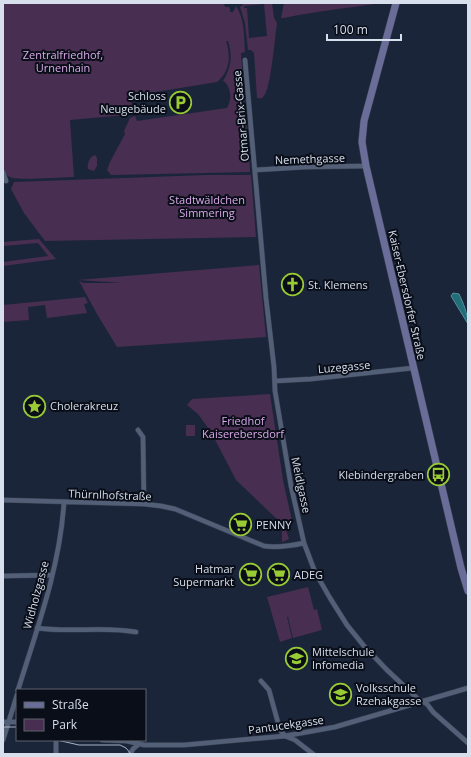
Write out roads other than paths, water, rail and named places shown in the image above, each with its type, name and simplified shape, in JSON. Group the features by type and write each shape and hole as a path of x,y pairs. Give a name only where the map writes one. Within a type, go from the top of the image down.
{"main road":[{"name":"Kaiser-Ebersdorfer Straße","path":"396,3 364,121 362,142 366,166 413,368 461,568 468,591"}],"street":[{"name":"Otmar-Brix-Gasse","path":"245,60 255,170"},
{"name":"Nemethgasse","path":"255,170 366,166"},
{"name":"Meidlgasse","path":"255,170 275,391 283,444 304,543 316,572 330,598 364,646 418,699 422,700 430,707 468,743"},
{"path":"3,172 6,181"},
{"name":"Luzegasse","path":"275,381 382,373 413,368"},
{"path":"138,430 143,437 144,504"},
{"name":"Thürnlhofstraße","path":"3,500 144,504 161,506 175,509 264,546 276,548 304,543"},
{"name":"Widholzgasse","path":"18,689 52,575 58,549 64,502"},
{"path":"3,576 52,575"},
{"path":"37,628 51,630 123,630 136,632"},
{"path":"262,681 269,690 280,730 285,736 295,740 313,754"},
{"name":"Pantucekgasse","path":"127,741 139,744 165,745 209,743 285,736 334,727 422,700 468,688"},
{"path":"3,740 16,698"},
{"path":"3,722 16,722"},
{"path":"56,741 56,754"},
{"path":"130,754 139,744"}],"tram line":[{"path":"3,727 16,727"},
{"path":"61,741 79,745 120,745 126,748 131,754"}],"place":[{"name":"Schloss Neugebäude","path":"181,102"},
{"name":"St. Klemens","path":"292,285"},
{"name":"Cholerakreuz","path":"35,406"},
{"name":"Klebindergraben","path":"439,475"},
{"name":"PENNY","path":"240,525"},
{"name":"Hatmar Supermarkt","path":"250,575"},
{"name":"ADEG","path":"279,575"},
{"name":"Mittelschule Infomedia","path":"296,658"},
{"name":"Volksschule Rzehakgasse","path":"340,694"}],"park label":[{"name":"Zentralfriedhof, Urnenhain","path":"63,61"},
{"name":"Stadtwäldchen Simmering","path":"207,206"},
{"name":"Friedhof Kaiserebersdorf","path":"243,427"}]}
